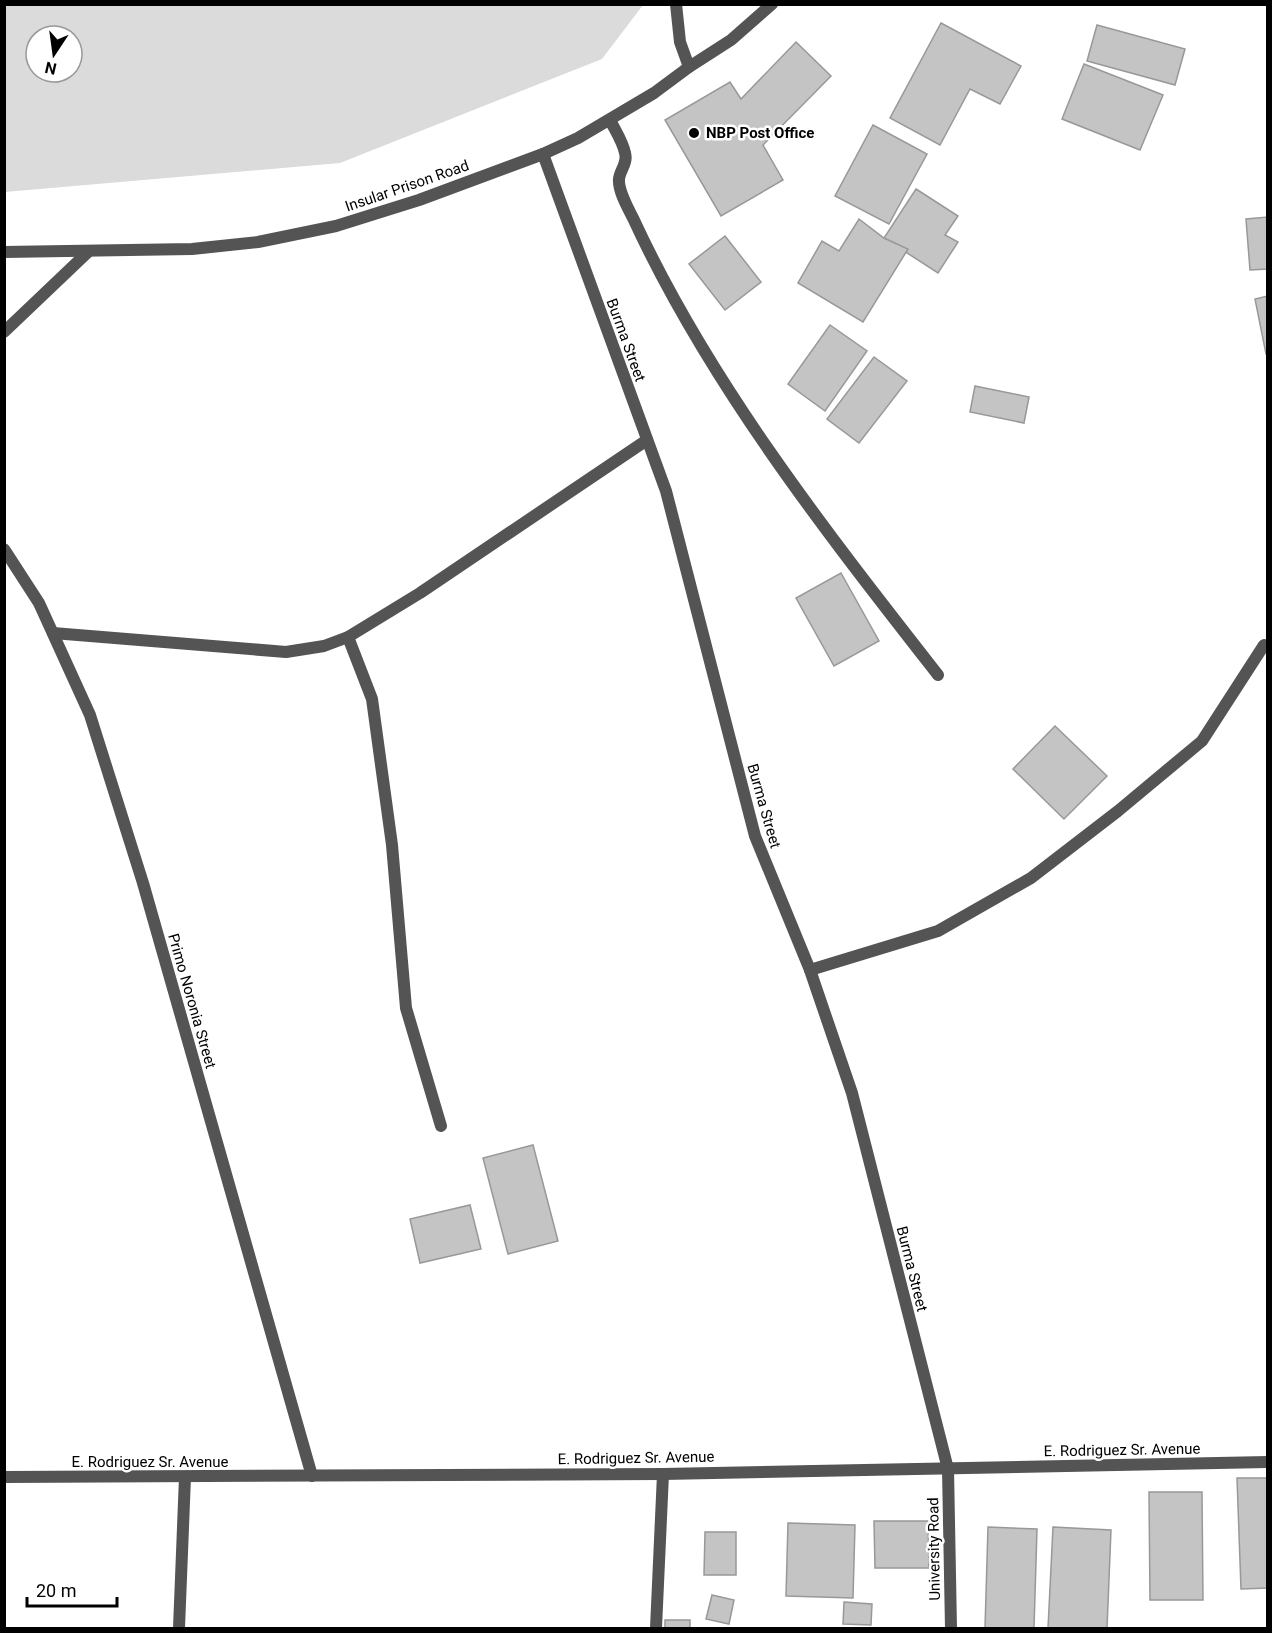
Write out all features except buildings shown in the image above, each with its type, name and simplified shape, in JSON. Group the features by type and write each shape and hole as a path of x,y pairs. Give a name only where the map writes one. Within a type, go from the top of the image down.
{"street":[{"path":"676,4 680,42 689,67"},
{"name":"Insular Prison Road","path":"4,252 203,248 258,242 325,228 418,200 543,154 610,120 731,39 772,4"},
{"path":"610,120 625,153 625,164 619,179 623,193 649,251 693,329 752,424 815,518 938,675"},
{"name":"Burma Street","path":"543,154 666,491 755,836 810,970 852,1093 948,1469"},
{"path":"4,332 88,252"},
{"path":"53,633 286,652 324,646 348,637 420,593 647,440"},
{"name":"Primo Noronia Street","path":"4,549 39,603 90,715 143,883 312,1476"},
{"path":"348,637 372,699 392,845 406,1008 441,1126"},
{"path":"810,970 938,931 1031,878 1118,811 1202,741 1264,645"},
{"name":"E. Rodriguez Sr. Avenue","path":"4,1478 663,1474 1268,1462"},
{"name":"University Road","path":"948,1469 951,1629"},
{"path":"656,1629 663,1474"},
{"path":"179,1629 185,1477"}],"shaded area":[{"path":"5,4 643,4 602,59 340,163 5,192"}],"place":[{"name":"NBP Post Office","path":"694,133"}]}
